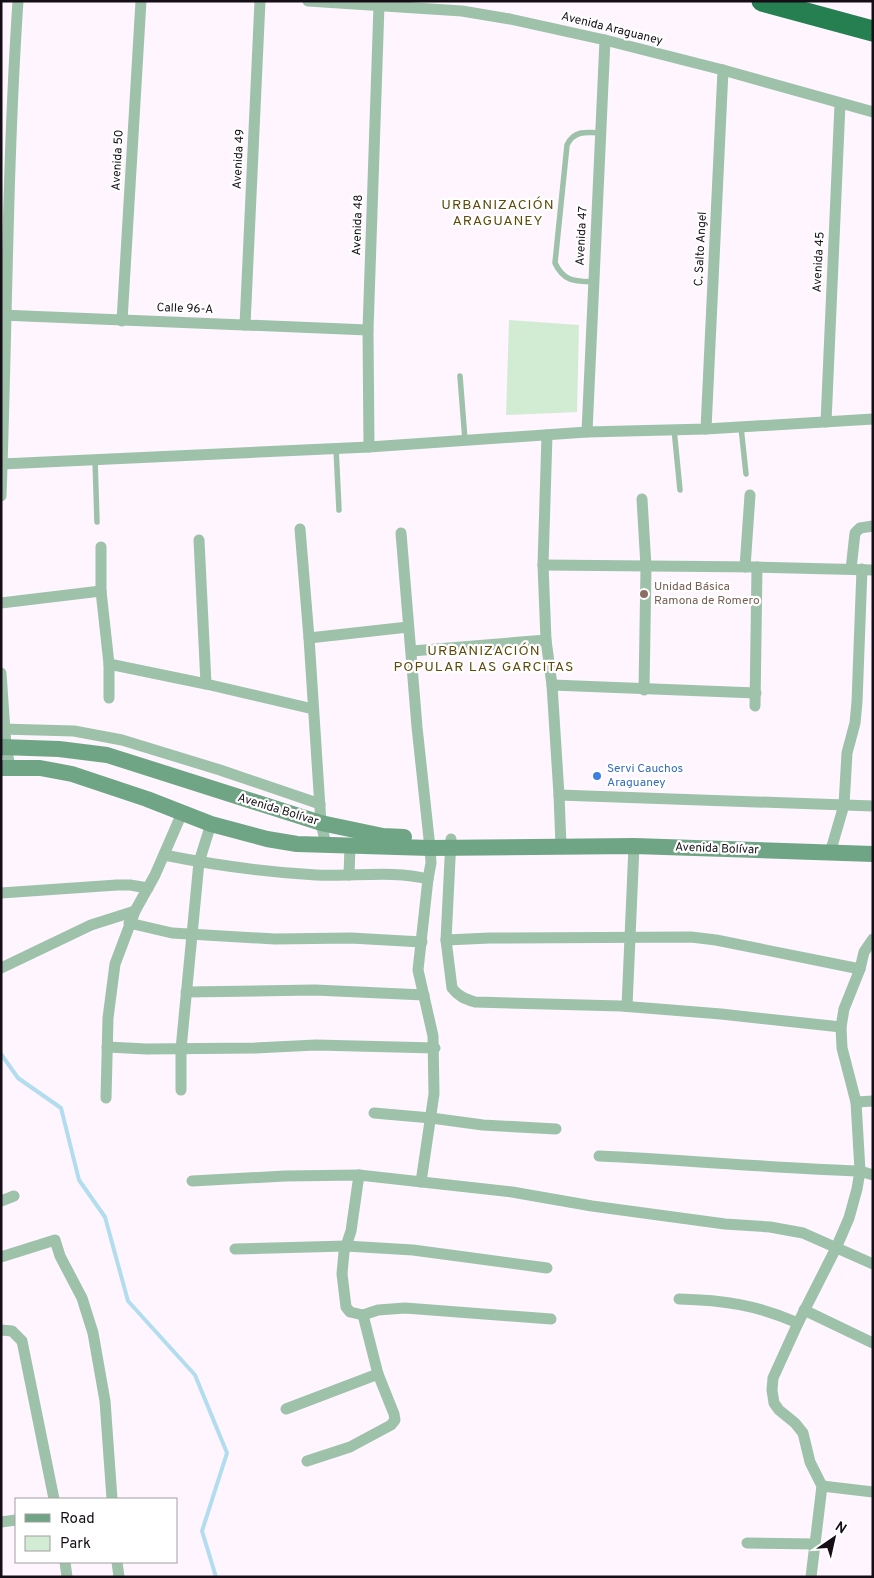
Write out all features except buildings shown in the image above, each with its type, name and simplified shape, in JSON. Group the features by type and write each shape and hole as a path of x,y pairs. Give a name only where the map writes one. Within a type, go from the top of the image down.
{"highway":[{"path":"762,1 873,31"}],"main road":[{"name":"Avenida Bolívar","path":"4,747 58,749 106,755 321,823 383,836 430,843"},
{"name":"Avenida Bolívar","path":"5,767 40,768 72,774 146,799 211,824 267,839 297,844 350,846 430,843 634,846 873,854"}],"street":[{"path":"1,496 7,84 18,1"},
{"name":"Avenida 50","path":"122,321 141,1"},
{"name":"Avenida Araguaney","path":"308,1 462,11 510,19 605,40 723,70 873,112"},
{"name":"Avenida 49","path":"244,325 260,4"},
{"name":"Avenida 48","path":"369,447 368,330 378,5"},
{"name":"Avenida 47","path":"587,432 605,40"},
{"name":"C. Salto Angel","path":"706,429 723,70"},
{"name":"Avenida 45","path":"826,422 840,104"},
{"name":"Calle 96-A","path":"3,316 368,330"},
{"path":"2,464 369,447 587,432 706,429 873,419"},
{"path":"547,435 543,565 546,640 552,685 560,794 561,846"},
{"path":"745,567 750,495"},
{"path":"642,499 646,567 644,690"},
{"path":"830,853 844,805 847,753 855,723 857,702 862,570 855,532 860,528 873,526"},
{"path":"300,529 321,823 326,845"},
{"path":"400,533 430,843 430,863 418,970 435,1048 434,1094 421,1182"},
{"path":"199,540 206,684"},
{"path":"101,547 101,591 109,664 109,698"},
{"path":"543,565 862,570"},
{"path":"755,706 758,567"},
{"path":"1,604 101,591"},
{"path":"309,638 408,627"},
{"path":"412,651 546,640"},
{"path":"109,664 313,709"},
{"path":"1,672 5,767"},
{"path":"552,685 756,694"},
{"path":"3,729 74,731 122,740 220,770 320,804"},
{"path":"215,790 220,770"},
{"path":"560,794 873,806"},
{"path":"106,1098 108,1018 115,964 129,923 164,855 182,813"},
{"path":"181,1090 181,1049 199,862 211,824"},
{"path":"451,844 446,940 452,988 456,994 464,999 475,1002 627,1006 841,1027"},
{"path":"349,875 350,846"},
{"path":"627,1006 634,846"},
{"path":"164,855 199,862 317,875 411,876 428,879"},
{"path":"1,893 109,885 130,885 148,888"},
{"path":"1,968 91,925 135,911"},
{"path":"129,923 172,933 275,939 351,938 422,942"},
{"path":"446,940 490,938 692,938 716,940 860,969"},
{"path":"811,1577 822,1486 810,1462 803,1433 774,1403 773,1378 804,1310 836,1248 849,1218 857,1189 860,1171 856,1102 842,1048 841,1027 844,1008 860,969 864,952 873,939"},
{"path":"186,992 315,990 424,995"},
{"path":"107,1047 181,1049 255,1048 297,1045 435,1048"},
{"path":"856,1102 873,1101"},
{"path":"374,1113 483,1125 556,1129"},
{"path":"599,1156 767,1168 860,1171 873,1175"},
{"path":"192,1181 285,1176 359,1176 512,1192 592,1206 725,1224 770,1227 803,1233 873,1264"},
{"path":"359,1176 351,1231 346,1246 342,1274 346,1307 354,1314 363,1315 378,1310 405,1308 551,1320"},
{"path":"1,1201 14,1196"},
{"path":"1,1257 55,1240 60,1256 82,1298 93,1333 105,1401 112,1498"},
{"path":"235,1249 346,1246 413,1250 548,1268"},
{"path":"679,1299 729,1302 779,1315 798,1323"},
{"path":"804,1310 873,1343"},
{"path":"307,1461 350,1447 391,1425 395,1420 378,1374 363,1315"},
{"path":"1,1330 12,1331 22,1341 54,1498"},
{"path":"286,1409 378,1374"},
{"path":"822,1486 873,1492"},
{"path":"1,1522 15,1520"},
{"path":"747,1543 773,1545 815,1544"},
{"path":"65,1563 67,1577"},
{"path":"118,1563 119,1577"}],"lane":[{"path":"594,282 572,280 564,277 555,263 567,145 570,138 576,134 584,132 601,133"},
{"path":"460,376 465,440"},
{"path":"741,427 746,474"},
{"path":"674,430 680,490"},
{"path":"336,448 339,510"},
{"path":"96,459 97,522"}],"green space":[{"path":"509,320 579,325 577,412 506,415"}],"waterway":[{"path":"1,1054 18,1078 61,1108 79,1180 105,1217 128,1301 195,1375 227,1453 202,1531 216,1577"}],"place":[{"name":"Unidad Básica Ramona de Romero","path":"644,594"},
{"name":"Servi Cauchos Araguaney","path":"597,776"}],"district":[{"name":"URBANIZACIÓN ARAGUANEY","path":"498,214"},
{"name":"URBANIZACIÓN POPULAR LAS GARCITAS","path":"484,660"}]}
